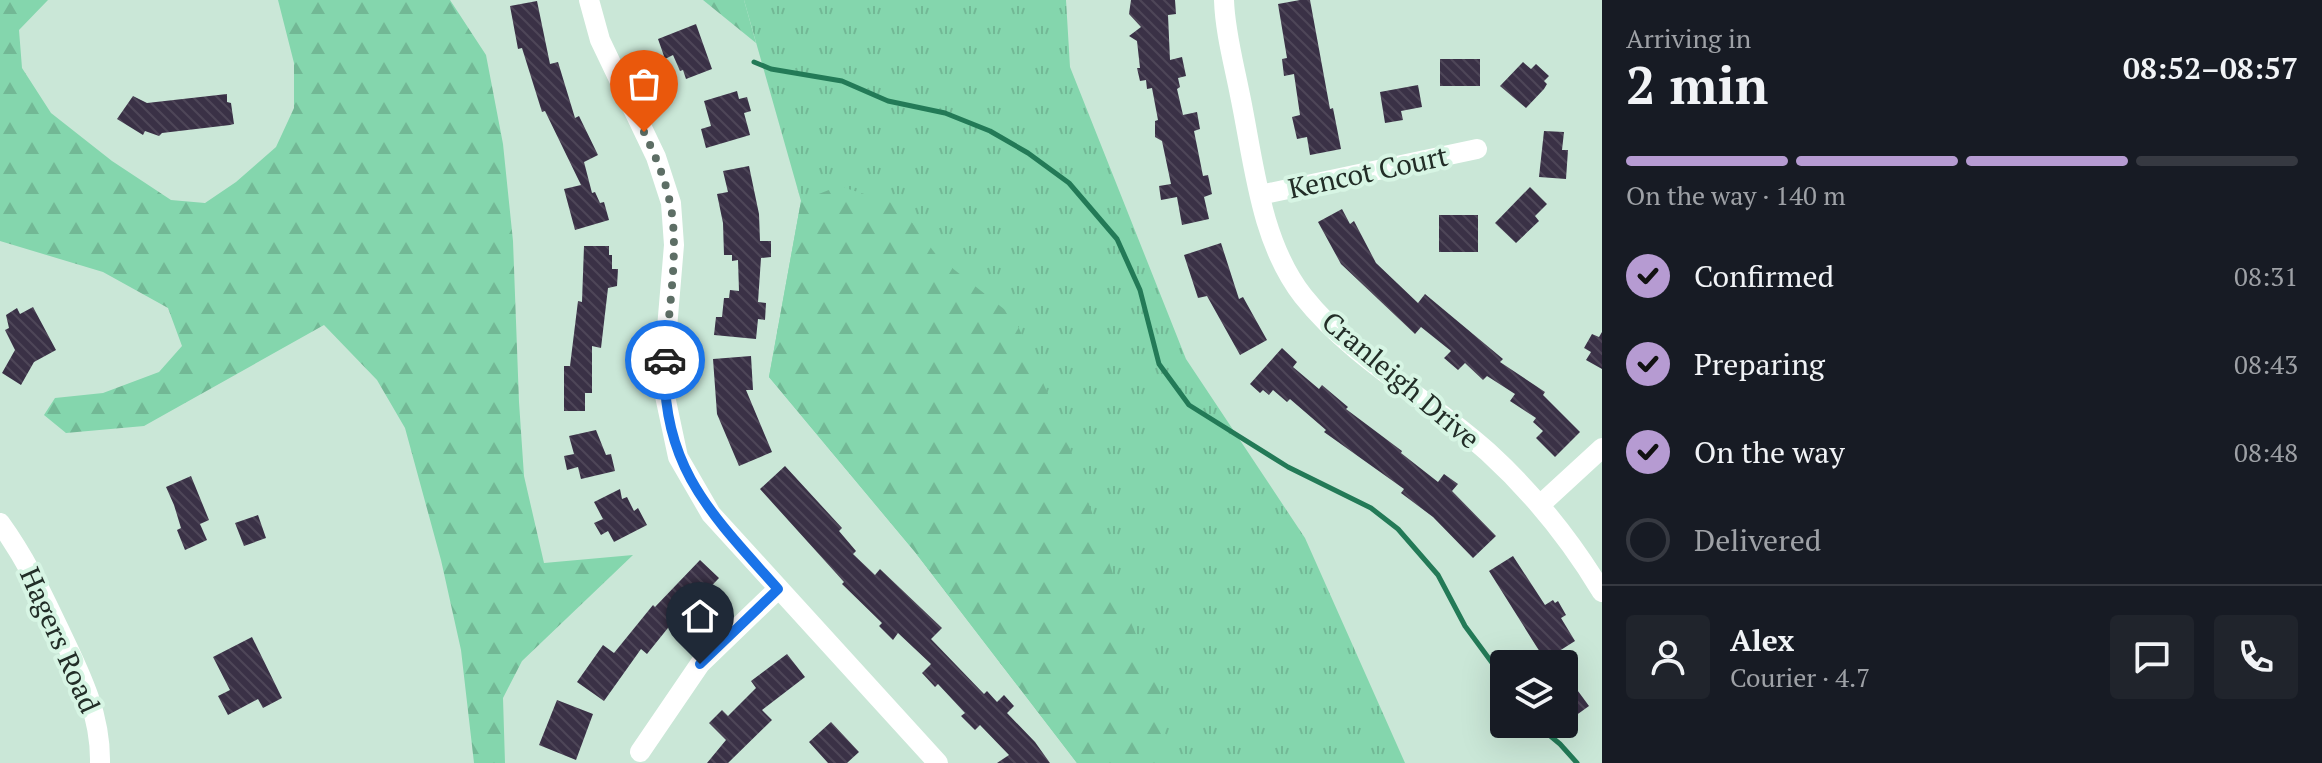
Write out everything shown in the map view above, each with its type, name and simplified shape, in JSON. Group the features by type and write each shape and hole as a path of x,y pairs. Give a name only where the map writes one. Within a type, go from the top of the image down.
{"street":[{"path":"589,0 600,40 656,157 671,203 674,245 664,364 665,396 678,457 711,514 938,763"},
{"name":"Cranleigh Drive","path":"1224,0 1260,195 1271,234 1288,274 1317,312 1359,352 1486,450 1541,504 1573,545 1602,592"},
{"name":"Kencot Court","path":"1260,195 1477,149"},
{"path":"1541,504 1602,448"},
{"name":"Hagers Road","path":"0,523 34,577 88,690 100,735 100,763"},
{"path":"640,752 700,664 778,589"}],"green space":[{"path":"0,0 48,0 19,30 22,68 51,113 112,161 171,200 205,203 236,182 276,147 294,108 294,63 278,0 450,0 486,55 503,144 513,241 524,476 544,563 633,555 522,661 503,698 505,763 474,763 461,650 441,560 405,428 377,380 324,325 144,426 66,433 44,415 55,398 103,393 159,372 182,346 168,308 103,272 0,241"},
{"path":"703,0 744,0 756,43"},
{"path":"744,0 1066,0 1070,67 1186,359 1305,538 1405,763 1077,763 915,552 769,377 801,201"},
{"path":"839,186 899,205 937,256 1014,317 1063,428 1124,606 1162,696 1164,752 1160,763 1077,763 915,552 769,377 801,201"}],"building":[{"path":"1131,0 1175,0 1176,14 1168,15 1170,60 1182,57 1186,76 1178,78 1180,87 1177,89 1183,115 1197,112 1200,129 1194,131 1203,176 1208,175 1212,194 1204,197 1209,219 1182,225 1177,197 1161,200 1159,186 1171,184 1162,141 1155,137 1155,121 1158,120 1152,88 1147,89 1146,80 1140,81 1137,41 1129,36 1141,27 1129,14"},
{"path":"1310,0 1330,109 1333,108 1341,149 1310,155 1307,137 1297,139 1292,117 1300,115 1294,74 1284,76 1282,59 1287,58 1278,4"},
{"path":"537,1 550,64 558,62 575,118 579,116 598,155 584,162 592,193 595,192 600,203 604,202 609,220 575,230 564,189 581,185 545,111 542,112 522,48 518,49 510,6"},
{"path":"696,24 712,69 686,79 673,55 665,59 658,39"},
{"path":"1440,59 1480,59 1480,86 1440,86"},
{"path":"1523,62 1531,69 1536,64 1549,76 1544,81 1547,84 1544,89 1526,108 1500,86"},
{"path":"1418,85 1422,107 1401,111 1403,120 1385,123 1380,92"},
{"path":"737,91 739,99 747,97 751,111 744,113 750,135 706,148 701,129 711,126 704,101"},
{"path":"227,94 234,124 230,125 162,133 159,136 145,131 143,135 117,119 133,96 147,103"},
{"path":"1544,131 1564,132 1562,150 1568,150 1566,179 1539,177"},
{"path":"749,166 759,214 760,241 771,241 771,257 761,258 758,302 766,303 765,320 758,319 756,339 714,335 716,317 722,317 724,298 729,298 730,290 739,291 738,260 732,261 732,255 724,255 723,223 717,194 728,192 723,171"},
{"path":"1530,187 1547,204 1535,216 1539,221 1516,243 1495,223"},
{"path":"1342,209 1350,224 1354,221 1376,263 1418,303 1425,294 1503,359 1500,362 1545,392 1543,395 1580,432 1555,457 1536,438 1543,431 1533,422 1536,418 1510,401 1515,394 1487,376 1483,380 1465,363 1458,370 1444,358 1451,351 1421,327 1415,334 1341,264 1318,222"},
{"path":"1439,215 1478,215 1478,252 1439,252"},
{"path":"1221,243 1239,299 1243,297 1267,340 1240,355 1207,296 1198,298 1184,255"},
{"path":"584,246 609,246 612,269 618,269 617,286 608,288 601,348 592,346 592,393 585,393 585,411 564,411 564,366 570,366 578,301 582,302"},
{"path":"33,307 56,350 34,362 21,385 2,373 15,350 5,330 9,328 6,315 17,308 20,314"},
{"path":"1602,332 1602,369 1586,360 1591,352 1584,348 1592,334 1599,337"},
{"path":"1282,348 1297,362 1293,367 1319,389 1322,385 1348,407 1346,409 1438,482 1444,474 1458,484 1452,491 1496,536 1473,558 1433,517 1401,493 1404,489 1324,432 1326,430 1290,399 1287,402 1273,390 1269,395 1263,390 1260,393 1250,384"},
{"path":"751,356 753,390 746,390 772,452 739,466 717,414 713,359"},
{"path":"596,430 606,455 611,454 615,471 581,479 578,467 567,470 564,456 574,454 569,436"},
{"path":"785,466 842,528 839,531 856,551 853,554 875,575 880,569 942,628 931,639 984,694 987,691 997,702 1004,695 1014,706 1007,713 1050,763 997,763 1009,755 980,725 975,730 961,716 965,713 938,684 935,687 922,673 931,664 898,633 893,640 879,626 882,623 842,584 844,582 760,489"},
{"path":"191,476 209,520 200,524 207,540 185,550 177,530 181,528 166,487"},
{"path":"620,489 622,499 627,497 634,511 638,508 647,525 614,542 608,531 601,535 594,523 603,519 594,502"},
{"path":"258,515 266,538 244,546 235,523"},
{"path":"1513,556 1545,605 1553,600 1555,603 1558,601 1566,615 1561,618 1575,641 1561,650 1539,650 1489,571"},
{"path":"700,560 719,578 698,600 702,604 691,615 684,608 647,654 641,649 604,701 577,682 603,645 614,653 653,605 655,607"},
{"path":"252,637 282,698 263,708 258,699 228,715 218,696 230,690 213,657"},
{"path":"787,654 805,677 762,710 772,720 728,763 707,763 726,740 709,723 722,710 728,716 756,688 751,681"},
{"path":"1578,691 1589,706 1578,714"},
{"path":"557,700 593,714 576,760 539,745"},
{"path":"831,722 859,752 847,763 828,763 809,742"}],"waterway":[{"path":"754,62 771,69 842,81 888,101 945,113 990,131 1028,153 1069,183 1117,239 1140,290 1159,364 1189,405 1288,467 1371,508 1398,529 1438,575 1465,626 1490,660"},
{"path":"1553,738 1577,763"}],"way so far":[{"path":"644,132 671,203 673,223 665,360"}],"route":[{"path":"665,360 665,396 678,457 711,514 778,589 700,664"}]}
